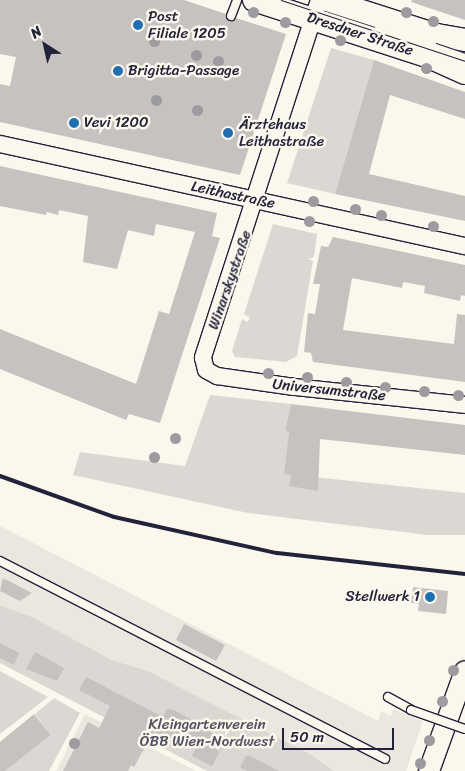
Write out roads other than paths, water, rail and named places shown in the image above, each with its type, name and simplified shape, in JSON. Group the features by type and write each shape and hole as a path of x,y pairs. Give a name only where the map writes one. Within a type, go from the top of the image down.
{"main road":[{"name":"Dresdner Straße","path":"254,0 322,7 465,40"},
{"name":"Dresdner Straße","path":"322,7 465,73"}],"street":[{"name":"Winarskystraße","path":"203,358 322,7"},
{"name":"Leithastraße","path":"0,144 465,246"},
{"name":"Universumstraße","path":"203,358 206,370 217,376 465,405"},
{"path":"429,771 465,670"}],"lane":[{"path":"232,16 237,0"},
{"name":"Dresdner Straße","path":"366,24 465,57"},
{"path":"0,561 385,759"},
{"path":"388,698 411,710 465,729"}],"tram line":[{"path":"281,0 465,61"},
{"path":"436,43 465,53"}],"railway":[{"path":"0,476 114,517 277,553 465,574"}],"place":[{"name":"Post Filiale 1205","path":"138,25"},
{"name":"Brigitta-Passage","path":"118,71"},
{"name":"Vevi 1200","path":"74,123"},
{"name":"Ärztehaus Leithastraße","path":"228,133"},
{"name":"Stellwerk 1","path":"430,597"}],"park label":[{"name":"Kleingartenverein ÖBB Wien-Nordwest","path":"207,732"}]}
